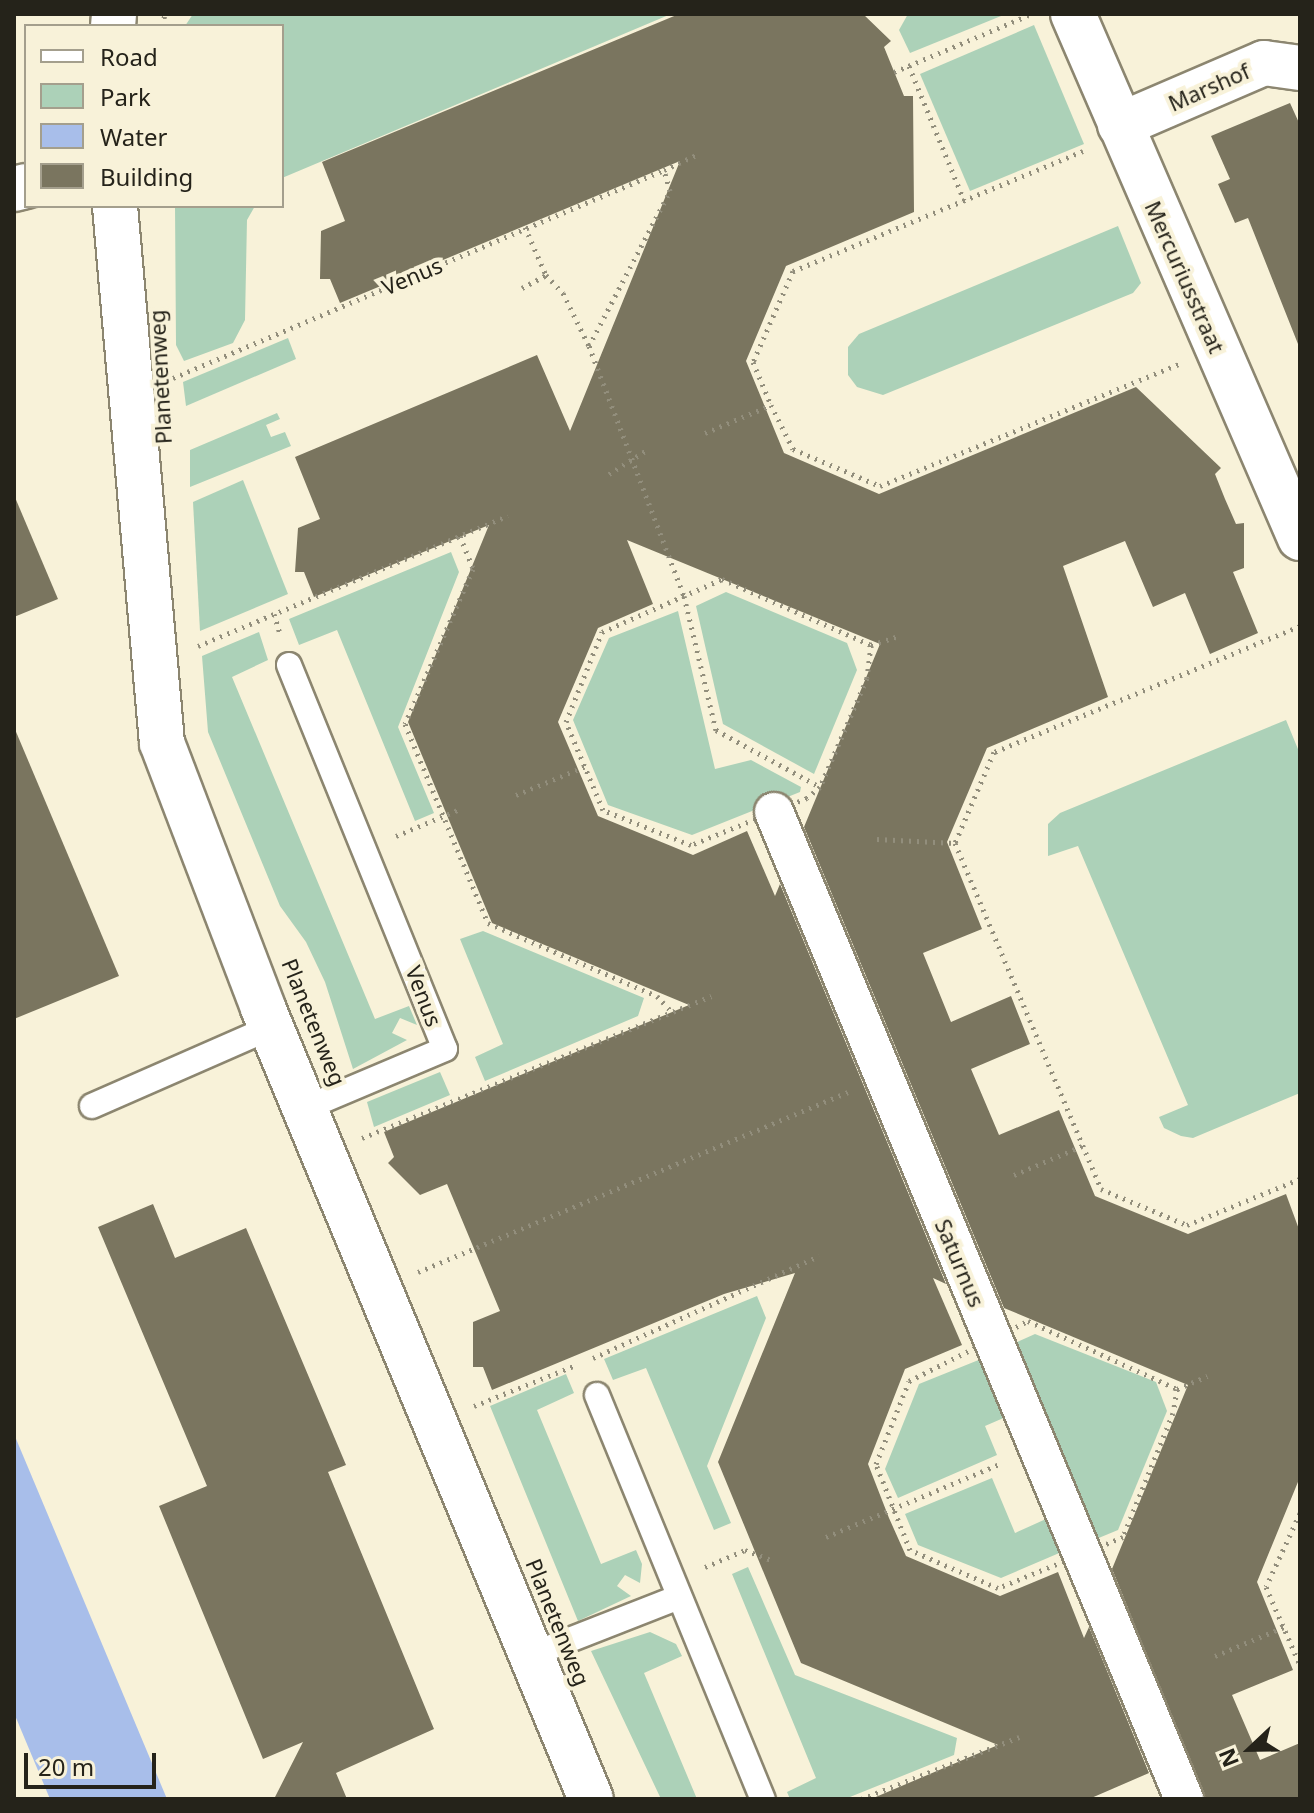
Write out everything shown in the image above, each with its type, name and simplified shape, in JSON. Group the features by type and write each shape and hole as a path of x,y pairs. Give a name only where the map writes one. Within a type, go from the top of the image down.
{"street":[{"name":"Mercuriusstraat","path":"1073,14 1300,538"},
{"name":"Marshof","path":"1120,125 1264,63 1300,68"},
{"name":"Planetenweg","path":"115,208 162,743 272,1027 326,1101 531,1655 591,1799"},
{"path":"774,812 882,1077"},
{"name":"Saturnus","path":"882,1077 1184,1799"}],"lane":[{"name":"Venus","path":"289,665 367,848 445,1049 326,1101"},
{"path":"92,1106 272,1027"},
{"path":"597,1395 763,1799"},
{"path":"531,1655 679,1597"}],"path":[{"path":"894,72 1032,14"},
{"path":"909,66 964,200"},
{"path":"1120,125 1095,146 793,271 753,362 771,405 793,449 880,486 1217,349"},
{"name":"Venus","path":"161,383 698,154"},
{"path":"589,346 670,191 664,170"},
{"path":"525,227 546,275 563,293 589,346 631,464 684,596 716,730 820,787"},
{"path":"522,288 546,275"},
{"path":"705,433 771,405"},
{"path":"609,474 631,464 647,450"},
{"path":"186,651 508,516"},
{"path":"460,536 473,569 405,724 488,923 657,996 670,1010"},
{"path":"871,645 867,678 820,787 774,812 691,845 603,810 566,722 602,632 722,579 871,645 898,636"},
{"path":"1300,626 994,752 955,843 1101,1189 1187,1225 1300,1179"},
{"path":"516,795 584,767"},
{"path":"367,848 458,810"},
{"path":"877,839 955,843"},
{"path":"357,1140 670,1010 711,996"},
{"path":"413,1274 882,1077"},
{"name":"Planetenweg","path":"326,1101 357,1140 363,1154"},
{"path":"1014,1175 1082,1146"},
{"path":"470,1408 819,1256"},
{"path":"408,1261 419,1288"},
{"path":"1177,1389 1207,1376"},
{"path":"464,1395 476,1423"},
{"path":"826,1537 1038,1448"},
{"path":"1300,1513 1266,1587 1300,1665"},
{"path":"679,1597 689,1573 745,1550 771,1560"},
{"path":"1215,1656 1284,1627"},
{"path":"861,1799 1019,1737"}],"green space":[{"path":"193,14 671,14 284,177 284,24 186,24"},
{"path":"908,14 1006,14 910,53 899,30"},
{"path":"1034,25 1084,144 970,191 920,74"},
{"path":"175,208 254,208 247,220 245,320 233,343 184,361 176,345"},
{"path":"1118,226 1141,283 1133,293 883,395 857,387 848,375 848,347 859,334"},
{"path":"288,338 296,359 186,406 183,382"},
{"path":"277,413 280,419 266,425 271,437 285,432 291,446 190,487 190,450"},
{"path":"243,480 288,594 200,631 193,502"},
{"path":"451,552 459,572 398,727 434,813 415,821 337,630 299,645 289,619"},
{"path":"726,592 847,643 857,670 814,774 723,724 696,606"},
{"path":"678,611 715,769 751,760 801,787 800,792 692,835 608,805 573,720 609,638"},
{"path":"259,632 268,660 232,677 375,1019 409,1006 417,1025 400,1018 392,1033 407,1040 353,1069 325,982 306,942 280,906 208,732 202,656"},
{"path":"1286,720 1300,754 1300,1093 1193,1138 1181,1136 1164,1128 1159,1117 1188,1105 1078,846 1048,856 1048,824 1060,813"},
{"path":"483,931 644,998 638,1016 485,1081 475,1057 503,1044 460,939"},
{"path":"440,1072 450,1095 374,1127 367,1102"},
{"path":"757,1296 766,1318 707,1466 731,1523 714,1530 646,1368 613,1380 604,1359"},
{"path":"1035,1334 1156,1382 1167,1411 1118,1530 1089,1542 1006,1347"},
{"path":"991,1355 1015,1413 985,1426 997,1455 898,1498 885,1469 919,1384"},
{"path":"566,1374 574,1393 537,1410 601,1564 636,1550 642,1564 640,1583 625,1575 617,1586 631,1596 578,1621 490,1406"},
{"path":"992,1478 1015,1533 1057,1514 1071,1548 1001,1578 918,1545 905,1514"},
{"path":"748,1567 795,1675 957,1738 954,1755 845,1799 790,1799 787,1792 816,1778 732,1574"},
{"path":"650,1632 676,1644 682,1656 644,1673 697,1799 661,1799 591,1651"}],"water":[{"path":"14,1434 167,1799 50,1799 14,1713"}],"building":[{"path":"679,14 863,14 891,41 884,47 904,96 913,96 914,212 786,266 746,361 784,453 879,494 1136,387 1221,468 1215,474 1225,499 1236,524 1244,523 1244,568 1233,572 1258,633 1210,654 1185,593 1153,607 1125,541 1063,566 1108,697 987,748 947,842 982,929 923,953 951,1022 1011,996 1030,1044 971,1069 999,1135 1059,1110 1095,1196 1188,1234 1286,1194 1300,1232 1300,1477 1257,1582 1293,1670 1232,1695 1260,1760 1300,1743 1300,1799 1206,1799 1112,1569 1188,1385 1004,1308 804,827 880,644 627,540 653,604 598,628 558,722 598,816 693,855 747,831 775,896 780,884 946,1284 933,1278 962,1345 905,1369 868,1464 889,1518 906,1556 1000,1596 1058,1572 1084,1638 1089,1627 1149,1773 1089,1799 871,1799 998,1745 801,1663 718,1462 795,1273 724,1294 492,1390 483,1367 473,1367 473,1322 500,1311 447,1184 420,1195 388,1163 394,1157 384,1132 689,1005 492,923 408,722 489,525 314,597 304,572 295,572 298,528 320,519 295,457 537,355 570,431 680,161 340,303 330,279 320,279 321,231 345,221 322,162"},
{"path":"1290,103 1300,125 1298,344 1248,218 1235,223 1218,184 1230,179 1211,136"},
{"path":"14,495 58,599 14,617"},
{"path":"14,727 119,976 14,1019"},
{"path":"153,1204 175,1258 246,1228 346,1465 328,1472 434,1729 336,1773 347,1799 274,1799 303,1742 263,1759 159,1506 207,1486 98,1227"}]}
